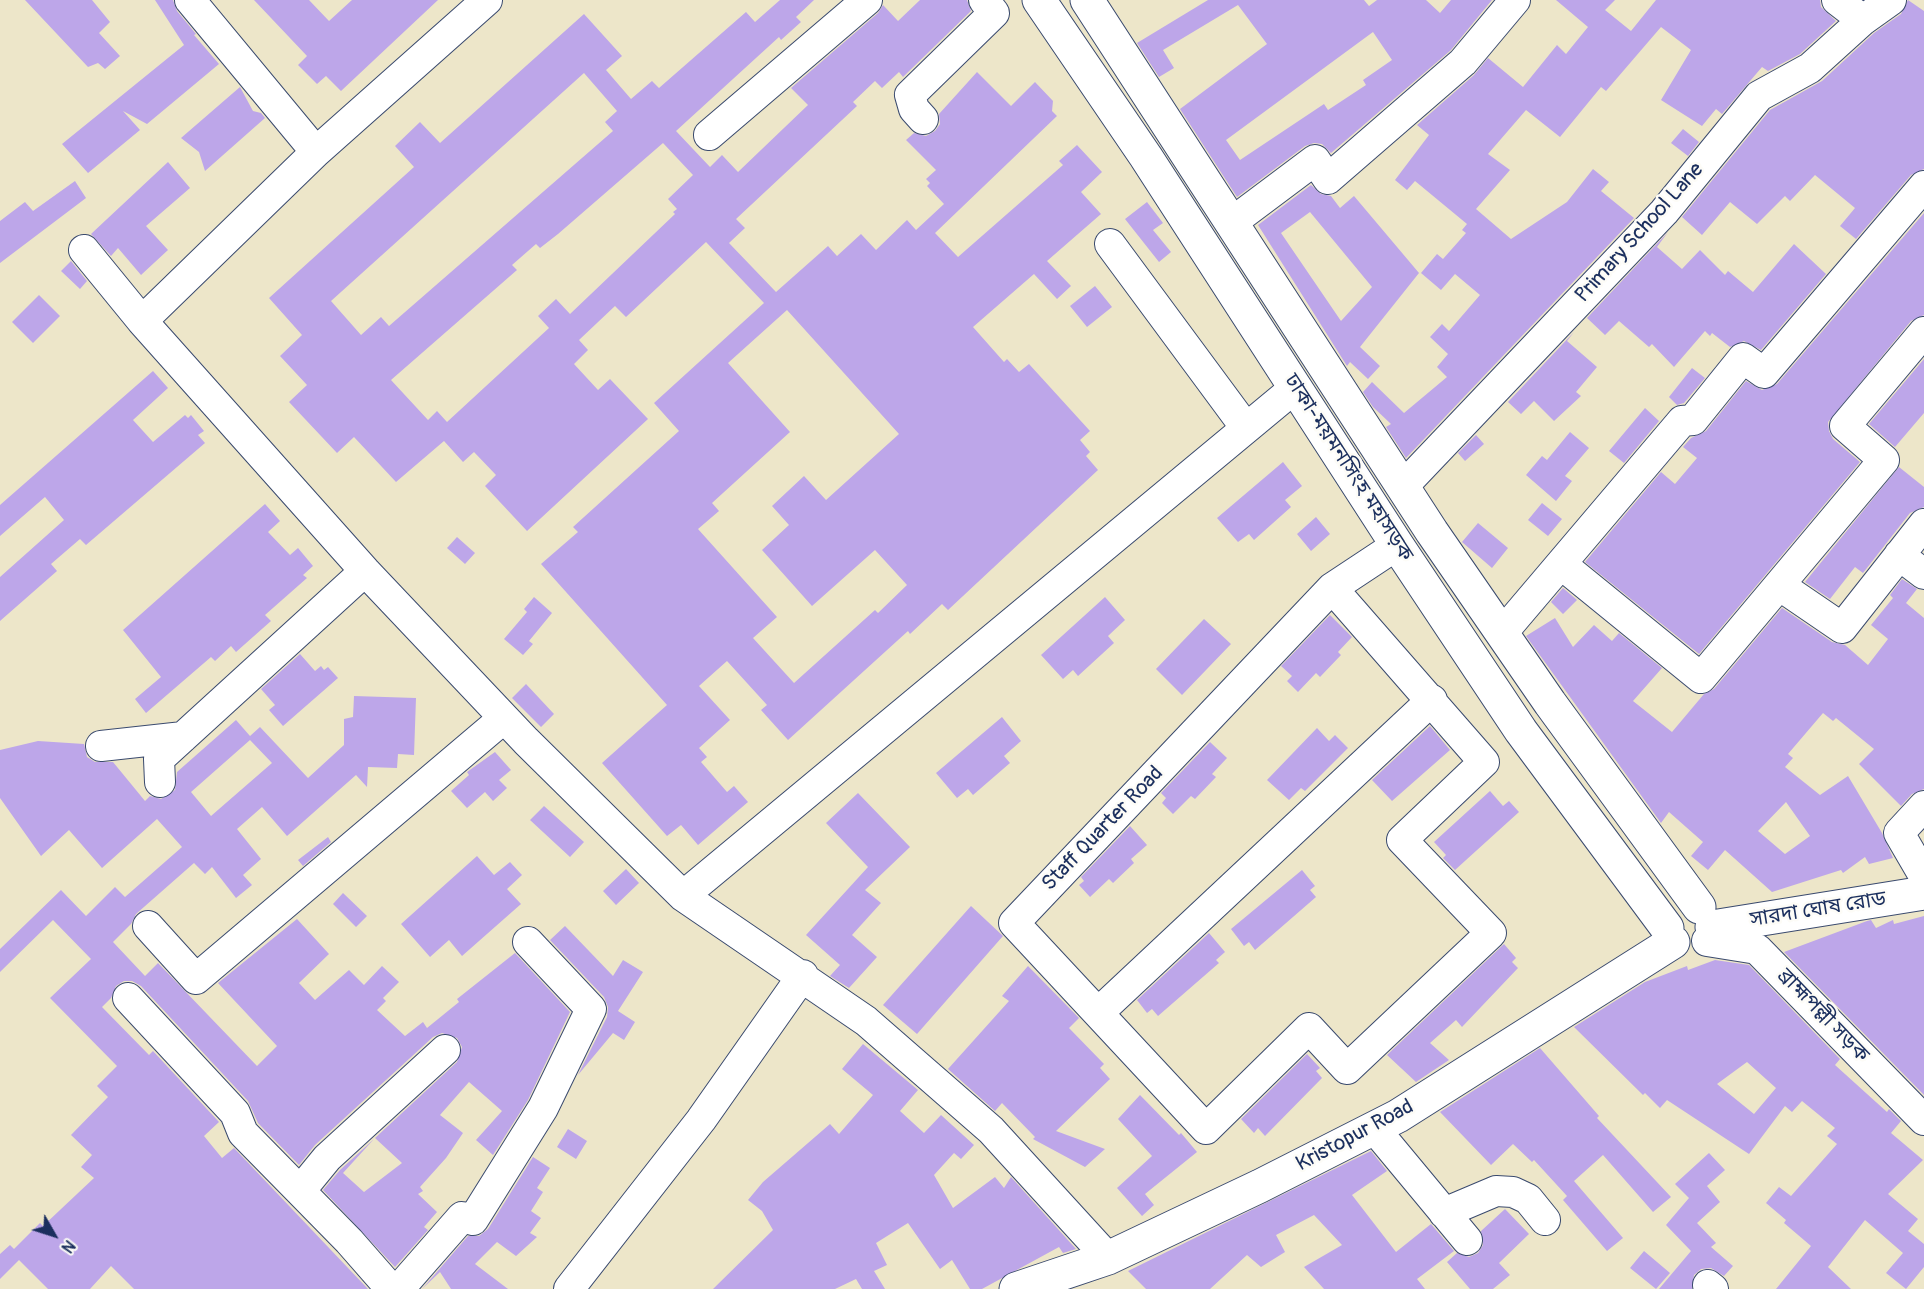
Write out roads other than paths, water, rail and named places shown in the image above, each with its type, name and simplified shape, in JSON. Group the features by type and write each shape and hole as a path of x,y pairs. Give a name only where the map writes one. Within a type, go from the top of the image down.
{"main road":[{"name":"ঢাকা-ময়মনসিংহ মহাসড়ক","path":"1039,0 1146,157 1397,545 1521,731 1670,935"},
{"name":"ঢাকা-ময়মনসিংহ মহাসড়ক","path":"1086,0 1432,532 1706,925"},
{"name":"সারদা ঘোষ রোড","path":"1670,935 1690,950 1697,949 1706,925 1924,893"},
{"name":"Kristopur Road","path":"1038,1286 1108,1258 1398,1116 1670,935"}],"street":[{"path":"190,0 316,152"},
{"path":"142,321 316,152 486,0"},
{"path":"709,135 867,0"},
{"path":"923,119 914,109 910,95 994,13 984,0"},
{"path":"1231,223 1315,160 1328,179 1462,62 1515,0"},
{"path":"1837,0 1863,20"},
{"name":"Primary School Lane","path":"1402,484 1411,478 1664,212 1759,96 1810,68 1863,20 1891,0"},
{"path":"1503,632 1682,421 1694,420 1743,358 1764,373 1924,186"},
{"path":"1110,244 1246,428"},
{"path":"84,250 142,321 365,572 504,718 682,896 803,975 866,1021 991,1130 1108,1258"},
{"path":"1562,564 1701,678 1884,460 1845,426 1924,332"},
{"path":"682,896 1296,387"},
{"path":"1779,585 1842,628 1924,524"},
{"name":"Staff Quarter Road","path":"1397,545 1332,588 1014,923 1206,1129 1309,1028 1347,1069 1491,933 1402,840 1484,762 1432,700"},
{"path":"1899,555 1924,574"},
{"path":"160,782 159,759 365,572"},
{"path":"1098,1013 1432,700 1332,588"},
{"path":"148,926 196,979 504,718"},
{"path":"101,746 183,737"},
{"path":"1924,806 1899,833 1924,876"},
{"name":"ব্রাহ্মপল্লী সড়ক","path":"1706,925 1757,949 1919,1104"},
{"path":"399,1289 462,1217 473,1220 543,1108 591,1009 528,942"},
{"path":"568,1289 701,1120 803,975"},
{"path":"128,998 234,1113 243,1133 391,1289"},
{"path":"300,1191 327,1158 445,1050"},
{"path":"1374,1128 1467,1240"},
{"path":"1444,1213 1496,1191 1513,1192 1528,1199 1545,1220"}]}
